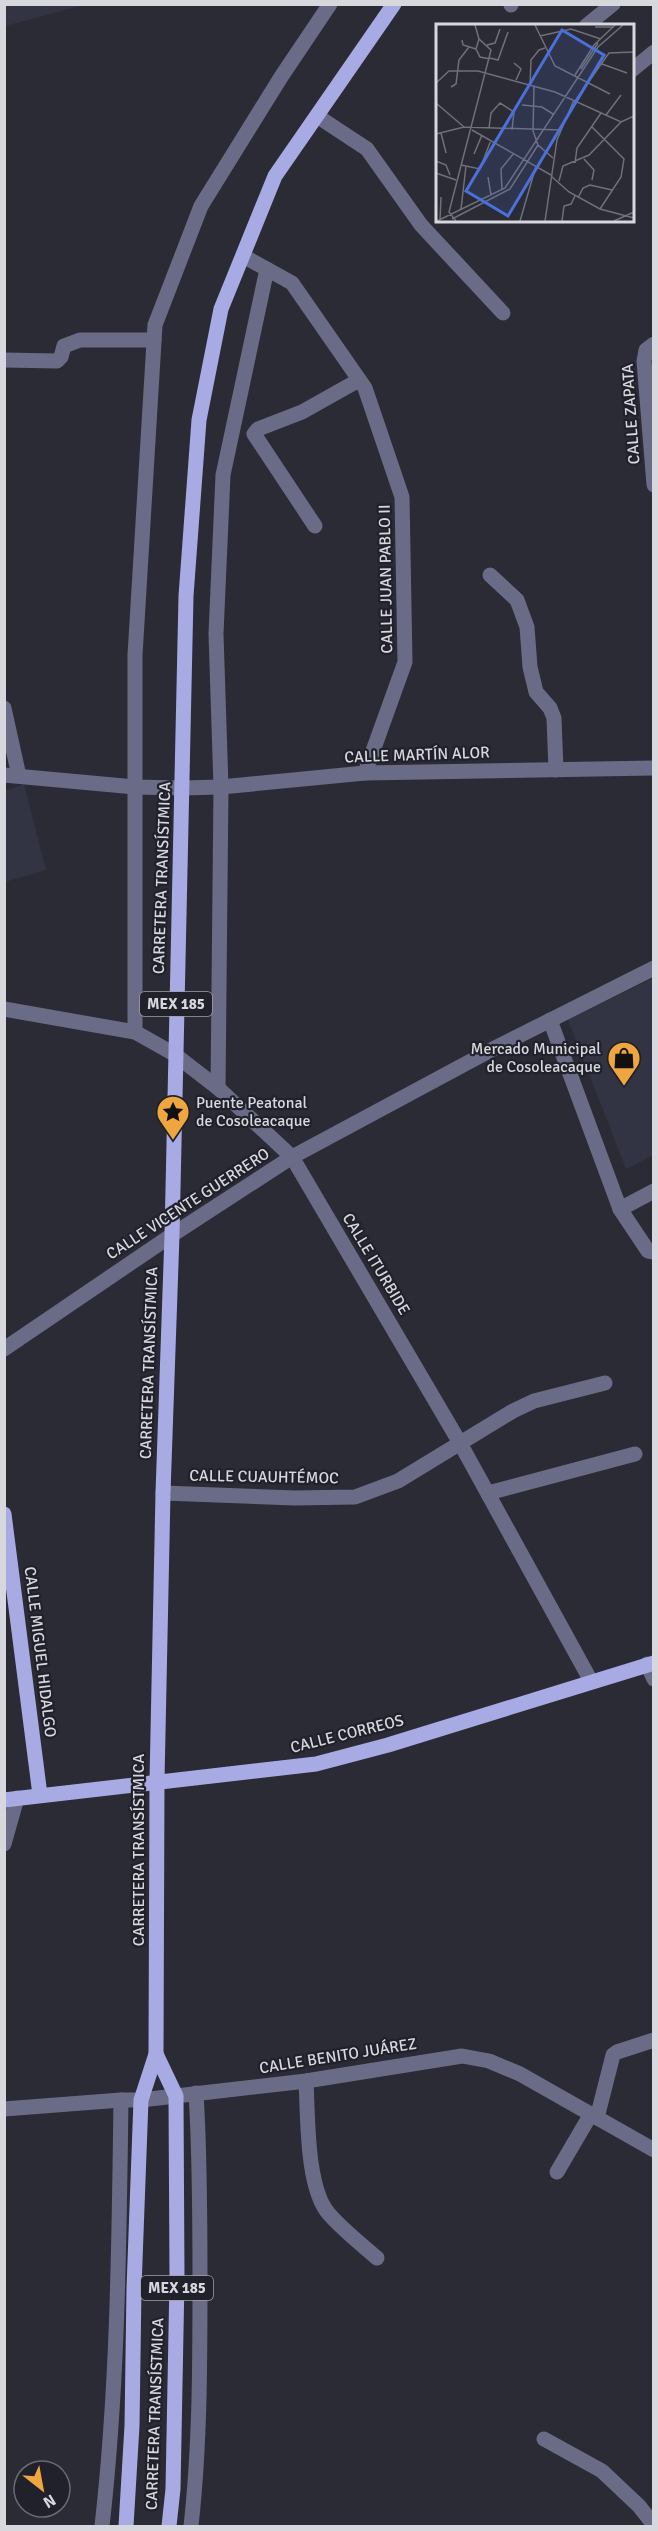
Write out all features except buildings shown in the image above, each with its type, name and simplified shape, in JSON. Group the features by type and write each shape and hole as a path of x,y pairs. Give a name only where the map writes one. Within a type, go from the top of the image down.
{"main road":[{"name":"CARRETERA TRANSÍSTMICA","path":"126,2526 132,2426 134,2288 141,2100 156,2054 157,1781 186,596 199,420 221,309 275,176 394,4"},
{"name":"CALLE MIGUEL HIDALGO","path":"4,1514 40,1795"},
{"name":"CALLE CORREOS","path":"10,1799 316,1764 388,1745 650,1663"},
{"name":"CARRETERA TRANSÍSTMICA","path":"156,2054 176,2096 177,2279 173,2489 169,2526"}],"street":[{"path":"135,1032 135,655 155,325 201,206 281,77 330,4"},
{"path":"588,24 613,4"},
{"path":"634,69 654,52"},
{"path":"317,116 367,149 420,225 503,313"},
{"name":"CALLE JUAN PABLO II","path":"243,256 292,283 365,388 402,496 405,662 365,773"},
{"path":"218,1088 220,787 216,634 223,475 267,269"},
{"path":"4,360 51,362 62,357 64,346 80,340 154,340"},
{"name":"CALLE ZAPATA","path":"654,344 646,350 644,361 654,485"},
{"path":"315,526 254,434 258,429 302,412 359,380"},
{"path":"490,575 517,600 528,627 530,667 536,692 550,708 554,718 556,770"},
{"path":"4,708 12,775"},
{"name":"CALLE MARTÍN ALOR","path":"12,775 135,787 182,788 220,787 365,773 654,768"},
{"name":"CALLE VICENTE GUERRERO","path":"4,1349 172,1235 292,1158 550,1020 654,968"},
{"name":"CALLE ITURBIDE","path":"4,1009 135,1032 174,1054 218,1088 292,1158 460,1443 591,1682"},
{"path":"550,1020 620,1209 648,1251 654,1252"},
{"path":"620,1209 654,1191"},
{"name":"CALLE CUAUHTÉMOC","path":"163,1493 296,1498 355,1497 398,1481 513,1411 534,1401 605,1383"},
{"path":"488,1493 635,1454"},
{"path":"650,1663 654,1679"},
{"path":"4,1844 10,1799"},
{"path":"557,2172 594,2116 613,2055 654,2040"},
{"name":"CALLE BENITO JUÁREZ","path":"4,2109 141,2100 306,2081 462,2056 489,2061 520,2074 654,2150"},
{"path":"306,2081 313,2173 320,2199 328,2213 377,2258"},
{"path":"191,2526 196,2484 200,2329 200,2144 196,2093"},
{"path":"102,2526 112,2442 118,2304 121,2100"},
{"path":"544,2439 602,2471 639,2506 654,2525"}],"shaded area":[{"path":"5,4 84,5 5,26"},
{"path":"24,784 46,870 5,882 5,791"},
{"name":"Mercado Municipal de Cosoleacaque","path":"653,978 653,1155 626,1169 568,1020"}],"place":[{"name":"Mercado Municipal de Cosoleacaque","path":"624,1087"},
{"name":"Puente Peatonal de Cosoleacaque","path":"173,1141"}]}
